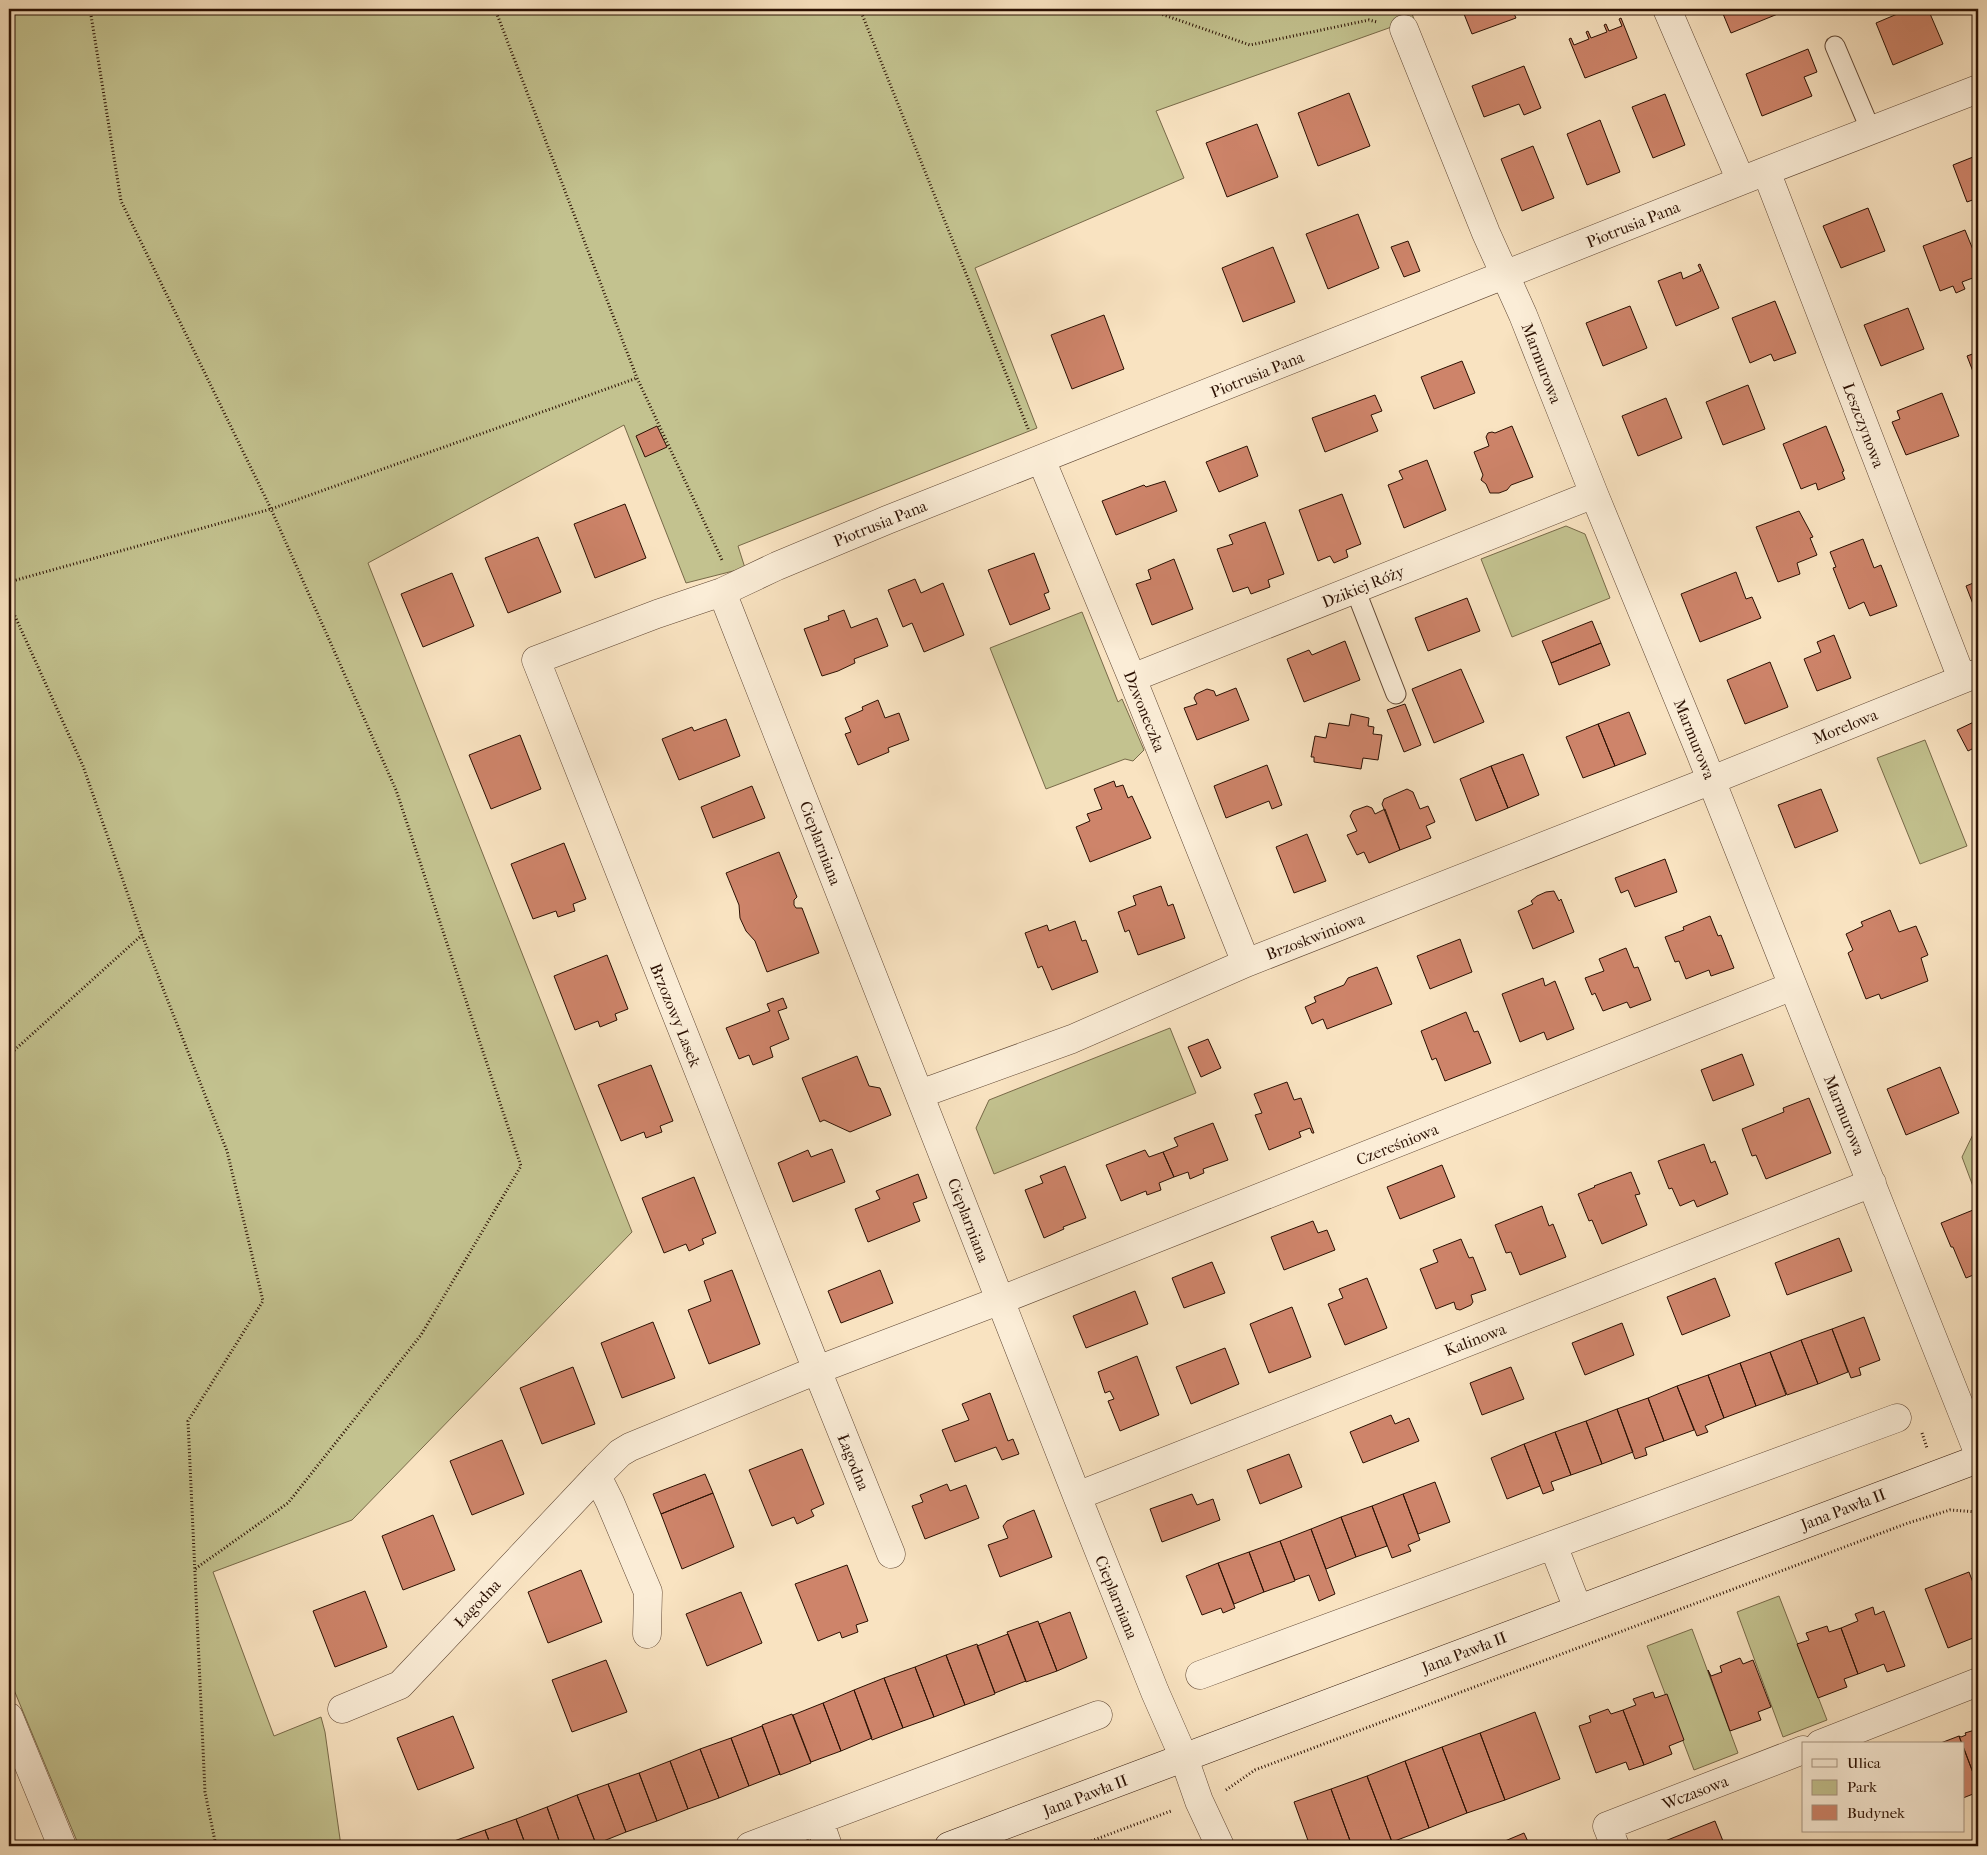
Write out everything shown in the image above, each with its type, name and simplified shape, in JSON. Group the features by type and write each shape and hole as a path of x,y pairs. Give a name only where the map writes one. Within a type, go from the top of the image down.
{"street":[{"path":"1667,9 1741,181"},
{"name":"Marmurowa","path":"1404,28 1486,233 1523,315 1594,494 1712,780 1872,1183 1967,1391 1978,1452"},
{"name":"Piotrusia Pana","path":"536,660 728,589 777,566 887,520 1766,171 1978,89"},
{"name":"Leszczynowa","path":"1766,171 1970,676"},
{"name":"Dzwoneczka","path":"1041,459 1132,678 1246,963"},
{"name":"Dzikiej Róży","path":"1132,678 1594,494"},
{"name":"Cieplarniana","path":"728,589 920,1094 1077,1496 1155,1692 1184,1758 1199,1801 1220,1846"},
{"name":"Brzozowy Lasek","path":"536,660 817,1370"},
{"name":"Morelowa","path":"1712,780 1970,676"},
{"name":"Brzoskwiniowa","path":"920,1094 1072,1039 1246,963 1712,780"},
{"name":"Czereśniowa","path":"1001,1300 1793,986"},
{"name":"Kalinowa","path":"1077,1496 1872,1183"},
{"name":"Łagodna","path":"342,1709 400,1685 620,1453 630,1447 817,1370 1001,1300"},
{"name":"Łagodna","path":"817,1370 891,1554"},
{"path":"1200,1675 1897,1418"},
{"name":"Jana Pawła II","path":"949,1846 1978,1459"},
{"path":"597,1476 648,1592 647,1634"},
{"path":"1553,1545 1578,1609"},
{"path":"1825,1742 1978,1682"},
{"path":"750,1846 1098,1715"},
{"path":"10,1723 62,1846"},
{"name":"Wczasowa","path":"1615,1846 1607,1826 1802,1750"},
{"path":"819,1820 828,1846"}],"lane":[{"path":"1835,46 1872,130"},
{"path":"1355,590 1396,694"}],"path":[{"path":"90,9 121,201 271,510 396,790 521,1166 421,1335 288,1503 195,1569"},
{"path":"495,9 637,378 728,589"},
{"path":"860,9 1041,459"},
{"path":"1159,9 1161,14 1250,44 1369,20 1404,28"},
{"path":"9,582 271,510 637,378"},
{"path":"9,604 83,766 142,936 227,1151 263,1301 188,1421 205,1792 216,1846"},
{"path":"9,1055 142,936"},
{"path":"1078,1846 1228,1790 1255,1770 1908,1523 1950,1510 1978,1512"}],"green space":[{"path":"9,9 1410,9 1414,19 1156,111 1184,178 975,268 1037,428 738,546 745,568 686,583 624,425 368,563 632,1232 352,1520 213,1572 274,1736 321,1717 325,1732 341,1846 79,1846 9,1678"},
{"path":"1566,526 1585,534 1610,598 1512,637 1481,559"},
{"path":"1082,612 1118,702 1122,699 1144,750 1133,761 1125,759 1046,789 990,648"},
{"path":"1925,740 1967,846 1920,864 1877,758"},
{"path":"1170,1028 1196,1093 994,1174 976,1128 989,1100"},
{"path":"1978,1124 1978,1189 1974,1189 1962,1157"},
{"path":"1779,1596 1827,1720 1783,1737 1737,1612"},
{"path":"1692,1629 1738,1753 1694,1770 1647,1646"}],"building":[{"path":"1462,9 1512,9 1516,18 1472,34"},
{"path":"1721,9 1790,9 1731,33"},
{"path":"1909,9 1928,9 1943,44 1893,65 1876,23"},
{"path":"1621,18 1637,58 1585,78 1569,39 1571,38 1574,45 1589,39 1586,32 1588,31 1591,38 1607,32 1604,25 1606,24 1609,31 1622,26 1619,19"},
{"path":"1808,49 1817,72 1804,77 1812,96 1762,116 1746,74"},
{"path":"1524,66 1541,108 1524,115 1519,104 1484,117 1472,86"},
{"path":"1349,93 1370,146 1318,166 1298,113"},
{"path":"1665,94 1685,145 1653,158 1632,107"},
{"path":"1600,120 1620,172 1587,185 1567,134"},
{"path":"1257,124 1278,177 1227,197 1206,143"},
{"path":"1533,146 1554,198 1522,211 1501,159"},
{"path":"1978,155 1978,198 1967,202 1953,165"},
{"path":"1868,208 1885,251 1841,268 1823,226"},
{"path":"1358,214 1379,268 1328,289 1306,234"},
{"path":"1965,230 1978,262 1978,276 1962,282 1965,289 1956,293 1953,286 1940,291 1923,246"},
{"path":"1408,241 1420,271 1404,277 1391,247"},
{"path":"1273,247 1295,302 1243,322 1222,268"},
{"path":"1700,264 1719,308 1676,326 1658,281 1681,272 1683,279 1701,271 1698,265"},
{"path":"1775,301 1796,353 1774,361 1771,354 1750,363 1732,318"},
{"path":"1630,306 1647,348 1603,366 1586,323"},
{"path":"1908,308 1924,349 1881,366 1864,325"},
{"path":"1104,315 1124,369 1072,389 1051,335"},
{"path":"1978,352 1978,398 1973,383 1977,382 1967,356"},
{"path":"1462,361 1475,393 1434,409 1421,377"},
{"path":"1748,385 1765,429 1723,445 1706,402"},
{"path":"1942,393 1959,436 1906,455 1892,422 1900,419 1897,411"},
{"path":"1375,395 1382,411 1371,415 1378,431 1325,452 1312,418"},
{"path":"1666,398 1682,438 1638,456 1622,416"},
{"path":"657,426 667,447 645,457 636,436"},
{"path":"1512,426 1533,477 1511,485 1507,490 1499,493 1490,493 1486,484 1481,480 1483,475 1474,452 1489,446 1486,437 1488,433 1495,433"},
{"path":"1826,426 1844,471 1842,472 1845,479 1818,490 1816,483 1801,489 1783,444"},
{"path":"1247,446 1258,476 1219,492 1206,462"},
{"path":"1427,460 1446,510 1404,528 1388,485 1403,479 1399,471"},
{"path":"1165,481 1177,511 1116,535 1102,501 1144,485 1146,487"},
{"path":"1342,494 1361,544 1346,550 1348,557 1334,563 1330,556 1318,561 1299,510"},
{"path":"625,504 646,558 595,578 574,524"},
{"path":"1799,511 1813,537 1810,538 1817,555 1797,563 1800,574 1778,582 1756,527"},
{"path":"1265,522 1284,574 1268,580 1270,587 1251,594 1248,587 1233,592 1217,549 1233,544 1229,535"},
{"path":"538,537 561,592 508,613 485,558"},
{"path":"1863,539 1874,568 1881,565 1897,606 1870,616 1864,602 1849,609 1833,568 1836,567 1830,552"},
{"path":"1034,553 1049,592 1044,594 1050,609 1010,625 988,570"},
{"path":"1174,559 1193,609 1152,625 1136,584 1151,579 1148,570"},
{"path":"1736,572 1746,599 1752,597 1761,618 1700,642 1681,594"},
{"path":"452,573 474,626 423,647 401,594"},
{"path":"915,579 921,593 943,583 964,635 924,652 912,623 903,627 888,590"},
{"path":"1978,581 1978,617 1966,586"},
{"path":"1467,598 1480,631 1428,651 1415,618"},
{"path":"844,610 851,628 877,618 888,646 854,659 855,663 822,676 804,629 829,620 828,616"},
{"path":"1592,621 1601,643 1551,663 1542,641"},
{"path":"1834,635 1851,678 1817,691 1804,659 1821,652 1817,642"},
{"path":"1345,641 1360,680 1304,702 1287,659 1309,650 1312,655"},
{"path":"1601,643 1610,665 1559,685 1551,663"},
{"path":"1770,662 1788,707 1745,724 1727,680"},
{"path":"1461,669 1484,722 1434,743 1412,689"},
{"path":"1236,688 1249,720 1197,740 1184,708 1197,704 1194,698 1196,694 1207,689 1214,691 1216,696"},
{"path":"878,700 885,718 899,713 909,740 888,748 889,752 858,765 845,734 851,732 845,718 863,710 862,707"},
{"path":"1405,704 1421,745 1404,752 1387,710"},
{"path":"1629,712 1646,754 1615,766 1598,724"},
{"path":"1351,714 1369,718 1368,726 1374,727 1373,734 1382,735 1378,760 1363,758 1361,769 1314,762 1314,757 1311,757 1315,736 1326,738 1329,723 1349,726"},
{"path":"726,719 740,756 679,780 662,739 692,727 694,731"},
{"path":"1978,720 1978,746 1968,751 1957,730"},
{"path":"1598,724 1615,766 1583,778 1566,737"},
{"path":"520,735 541,789 491,809 469,755"},
{"path":"1523,754 1539,795 1508,808 1491,766"},
{"path":"1267,765 1282,805 1272,809 1269,801 1226,818 1214,786"},
{"path":"1491,766 1508,808 1476,821 1460,779"},
{"path":"1114,781 1116,787 1123,785 1128,798 1132,796 1151,838 1090,862 1076,827 1090,821 1087,814 1102,809 1094,789"},
{"path":"752,786 765,818 713,838 701,807"},
{"path":"1407,789 1413,792 1420,809 1428,806 1435,822 1426,826 1431,838 1400,850 1382,804 1384,799"},
{"path":"1821,789 1838,831 1795,848 1778,805"},
{"path":"1367,806 1372,808 1375,814 1385,809 1400,850 1369,863 1364,852 1357,855 1347,835 1357,831 1350,816 1353,811"},
{"path":"1307,834 1326,881 1294,893 1276,847"},
{"path":"564,843 586,899 573,904 575,911 558,917 556,911 533,919 511,864"},
{"path":"779,852 797,897 794,900 794,905 796,908 802,908 819,953 767,972 755,941 746,931 740,918 739,905 726,873"},
{"path":"1665,859 1677,892 1635,907 1628,890 1621,893 1615,878"},
{"path":"1161,886 1168,906 1173,904 1185,938 1138,955 1129,930 1125,932 1118,912 1136,905 1133,896"},
{"path":"1554,891 1559,901 1561,899 1574,932 1533,949 1518,911 1533,904 1531,901 1537,896"},
{"path":"1890,910 1899,932 1916,926 1928,955 1921,958 1928,981 1881,999 1879,994 1866,999 1848,953 1853,950 1846,934 1863,926 1861,922"},
{"path":"1710,916 1718,936 1721,935 1734,968 1711,976 1709,970 1686,979 1679,961 1675,962 1665,937 1684,930 1683,927"},
{"path":"1075,921 1082,941 1086,940 1098,972 1052,990 1042,966 1038,968 1025,933 1047,925 1049,931"},
{"path":"1460,939 1472,972 1430,989 1417,956"},
{"path":"1626,948 1634,968 1638,967 1651,1000 1630,1008 1627,1002 1603,1011 1595,993 1592,995 1585,978 1604,971 1599,959"},
{"path":"607,955 628,1009 615,1014 617,1020 600,1027 598,1021 575,1030 554,976"},
{"path":"1377,967 1392,1004 1327,1029 1323,1019 1312,1024 1305,1007 1316,1002 1314,997 1344,985 1348,978"},
{"path":"1543,978 1545,986 1555,981 1574,1029 1547,1040 1544,1032 1520,1042 1502,994"},
{"path":"783,998 787,1008 778,1011 789,1039 770,1047 773,1057 753,1065 749,1055 739,1059 726,1028 770,1011 767,1004"},
{"path":"1466,1012 1474,1032 1478,1031 1491,1063 1445,1081 1436,1058 1432,1060 1421,1031"},
{"path":"1208,1039 1221,1068 1201,1077 1188,1047"},
{"path":"1742,1054 1754,1085 1713,1101 1701,1070"},
{"path":"857,1056 869,1086 880,1088 891,1115 850,1132 824,1120 820,1122 802,1078"},
{"path":"651,1065 673,1121 660,1126 662,1132 646,1138 644,1132 621,1141 598,1085"},
{"path":"1940,1067 1959,1113 1906,1135 1887,1089"},
{"path":"1287,1082 1294,1100 1301,1098 1314,1133 1312,1133 1310,1128 1299,1132 1301,1137 1269,1150 1255,1115 1262,1113 1254,1094"},
{"path":"1809,1098 1831,1153 1766,1179 1756,1155 1752,1156 1742,1129 1784,1112 1783,1108"},
{"path":"1213,1123 1228,1160 1203,1169 1204,1173 1190,1179 1188,1172 1174,1177 1163,1152 1178,1146 1174,1138"},
{"path":"1704,1144 1711,1163 1715,1161 1728,1194 1697,1207 1694,1200 1680,1206 1672,1188 1669,1189 1658,1161"},
{"path":"832,1149 845,1182 793,1202 778,1163 808,1150 811,1157"},
{"path":"1145,1150 1149,1157 1163,1152 1174,1177 1159,1183 1161,1190 1147,1195 1146,1191 1121,1201 1106,1165"},
{"path":"1442,1165 1455,1197 1400,1219 1387,1187"},
{"path":"1065,1166 1086,1218 1063,1227 1064,1229 1044,1238 1025,1190 1043,1183 1040,1176"},
{"path":"1631,1172 1640,1194 1635,1195 1647,1225 1602,1244 1592,1220 1589,1221 1578,1194"},
{"path":"918,1174 927,1198 913,1203 920,1221 868,1242 855,1209 880,1199 876,1191"},
{"path":"694,1177 716,1233 702,1239 704,1244 689,1251 686,1244 664,1253 642,1198"},
{"path":"1542,1206 1549,1226 1553,1224 1566,1257 1520,1275 1511,1252 1506,1253 1495,1225"},
{"path":"1978,1208 1978,1273 1966,1278 1941,1223"},
{"path":"1313,1221 1318,1233 1327,1230 1335,1250 1284,1270 1271,1237"},
{"path":"1839,1238 1852,1271 1787,1295 1775,1263"},
{"path":"1461,1239 1469,1258 1473,1257 1486,1290 1471,1295 1473,1302 1471,1305 1460,1310 1456,1309 1454,1302 1436,1309 1420,1269 1438,1262 1433,1250"},
{"path":"1212,1262 1225,1293 1184,1308 1172,1278"},
{"path":"732,1270 760,1344 709,1364 688,1310 711,1301 704,1281"},
{"path":"880,1270 893,1303 841,1323 828,1291"},
{"path":"1367,1278 1387,1328 1345,1345 1328,1304 1343,1298 1339,1289"},
{"path":"1715,1278 1730,1316 1682,1335 1667,1297"},
{"path":"1135,1291 1148,1324 1086,1348 1073,1316"},
{"path":"1292,1307 1311,1357 1269,1373 1250,1324"},
{"path":"1864,1317 1880,1360 1859,1368 1861,1375 1851,1378 1832,1329"},
{"path":"653,1322 675,1378 622,1398 601,1343"},
{"path":"1622,1323 1634,1355 1585,1375 1572,1343"},
{"path":"1832,1329 1848,1372 1818,1384 1801,1340"},
{"path":"1801,1340 1818,1384 1787,1395 1770,1352"},
{"path":"1225,1348 1239,1384 1191,1404 1176,1367"},
{"path":"1770,1352 1786,1395 1756,1406 1740,1363"},
{"path":"1137,1356 1159,1415 1120,1431 1108,1401 1114,1399 1110,1391 1105,1393 1098,1372"},
{"path":"1740,1363 1756,1406 1724,1418 1708,1375"},
{"path":"573,1367 595,1424 542,1444 520,1388"},
{"path":"1511,1367 1524,1399 1482,1415 1470,1383"},
{"path":"1708,1375 1724,1418 1705,1426 1708,1432 1697,1436 1677,1386"},
{"path":"1677,1386 1694,1430 1664,1441 1648,1398"},
{"path":"990,1393 1008,1441 1013,1439 1019,1454 1002,1460 996,1447 955,1462 942,1430 969,1420 962,1404"},
{"path":"1648,1398 1664,1441 1645,1448 1647,1455 1635,1459 1617,1409"},
{"path":"1617,1409 1633,1452 1602,1464 1586,1421"},
{"path":"1391,1415 1395,1424 1409,1418 1419,1441 1363,1463 1350,1432"},
{"path":"1586,1421 1602,1464 1571,1475 1555,1432"},
{"path":"1555,1432 1571,1475 1551,1482 1554,1490 1543,1494 1524,1444"},
{"path":"502,1440 524,1494 472,1515 450,1461"},
{"path":"1524,1444 1540,1486 1507,1499 1491,1458"},
{"path":"802,1449 824,1504 811,1510 814,1516 797,1524 794,1517 772,1526 749,1470"},
{"path":"1289,1454 1302,1487 1260,1504 1247,1470"},
{"path":"705,1474 713,1493 661,1514 653,1494"},
{"path":"1435,1482 1450,1522 1418,1534 1403,1494"},
{"path":"947,1484 950,1491 966,1485 979,1518 925,1539 912,1506 923,1502 920,1495"},
{"path":"713,1493 734,1547 682,1569 661,1514"},
{"path":"1192,1494 1197,1505 1213,1499 1220,1520 1162,1542 1150,1509"},
{"path":"1403,1494 1420,1540 1408,1545 1411,1551 1392,1558 1372,1506"},
{"path":"1372,1506 1387,1546 1356,1557 1341,1517"},
{"path":"1034,1510 1052,1557 1000,1577 988,1545 1008,1538 1003,1526 1007,1521"},
{"path":"433,1515 455,1570 403,1590 382,1536"},
{"path":"1341,1517 1356,1557 1326,1569 1311,1529"},
{"path":"1311,1529 1335,1594 1319,1601 1309,1575 1295,1580 1280,1541"},
{"path":"1280,1541 1295,1581 1264,1592 1249,1552"},
{"path":"1249,1552 1264,1592 1234,1604 1218,1563"},
{"path":"1218,1563 1235,1608 1223,1613 1221,1608 1202,1615 1186,1576"},
{"path":"847,1565 868,1621 856,1625 858,1632 842,1638 840,1632 818,1641 795,1584"},
{"path":"581,1570 602,1622 548,1643 528,1592"},
{"path":"1969,1572 1978,1596 1978,1636 1948,1648 1925,1589"},
{"path":"365,1591 387,1647 335,1667 313,1611"},
{"path":"741,1592 762,1643 707,1666 686,1614"},
{"path":"1873,1607 1875,1615 1884,1611 1905,1666 1887,1672 1884,1664 1858,1674 1841,1628 1858,1621 1855,1614"},
{"path":"1070,1612 1087,1658 1057,1671 1039,1624"},
{"path":"1038,1621 1057,1671 1026,1682 1007,1632"},
{"path":"1827,1626 1829,1632 1841,1628 1858,1674 1844,1679 1847,1687 1818,1698 1797,1644 1809,1640 1806,1633"},
{"path":"1008,1634 1026,1681 995,1693 977,1646"},
{"path":"977,1644 995,1694 965,1705 946,1655"},
{"path":"946,1655 965,1705 934,1717 915,1667"},
{"path":"1740,1658 1743,1664 1753,1660 1771,1707 1758,1712 1761,1720 1730,1731 1708,1670 1711,1676 1722,1672 1720,1666"},
{"path":"606,1660 627,1712 572,1732 552,1680"},
{"path":"915,1667 934,1717 903,1728 884,1678"},
{"path":"884,1678 903,1728 872,1740 854,1690"},
{"path":"854,1690 872,1738 841,1751 823,1703"},
{"path":"1653,1692 1655,1698 1667,1694 1684,1740 1669,1746 1672,1754 1644,1765 1623,1710 1636,1705 1633,1699"},
{"path":"823,1703 841,1751 811,1762 793,1715"},
{"path":"1608,1709 1611,1714 1623,1710 1644,1765 1629,1770 1626,1762 1596,1773 1579,1726 1591,1722 1589,1716"},
{"path":"1535,1712 1560,1779 1505,1800 1480,1733"},
{"path":"792,1714 811,1763 780,1775 762,1725"},
{"path":"453,1716 474,1768 418,1790 397,1738"},
{"path":"762,1726 780,1774 749,1786 731,1738"},
{"path":"1978,1729 1978,1786 1964,1749 1964,1742 1961,1742 1959,1736 1966,1735 1965,1733"},
{"path":"1480,1733 1505,1800 1467,1813 1442,1747"},
{"path":"1959,1736 1961,1742 1943,1742"},
{"path":"731,1738 749,1786 719,1798 700,1749"},
{"path":"1442,1747 1467,1813 1429,1828 1405,1761"},
{"path":"700,1749 719,1798 688,1809 670,1761"},
{"path":"1964,1749 1978,1786 1978,1792 1964,1798"},
{"path":"670,1761 688,1809 657,1821 639,1773"},
{"path":"1405,1761 1429,1828 1392,1842 1367,1776"},
{"path":"639,1773 657,1821 626,1832 608,1784"},
{"path":"1367,1776 1392,1842 1379,1846 1352,1846 1331,1789"},
{"path":"608,1784 626,1832 596,1844 577,1795"},
{"path":"1331,1789 1352,1846 1310,1846 1294,1802"},
{"path":"577,1795 596,1844 590,1846 561,1846 547,1807"},
{"path":"547,1807 561,1846 526,1846 516,1819"},
{"path":"516,1819 526,1846 491,1846 485,1830"},
{"path":"1715,1821 1725,1846 1667,1846 1665,1841"},
{"path":"485,1830 491,1846 456,1846 454,1841"},
{"path":"1524,1833 1530,1846 1493,1846"}]}
